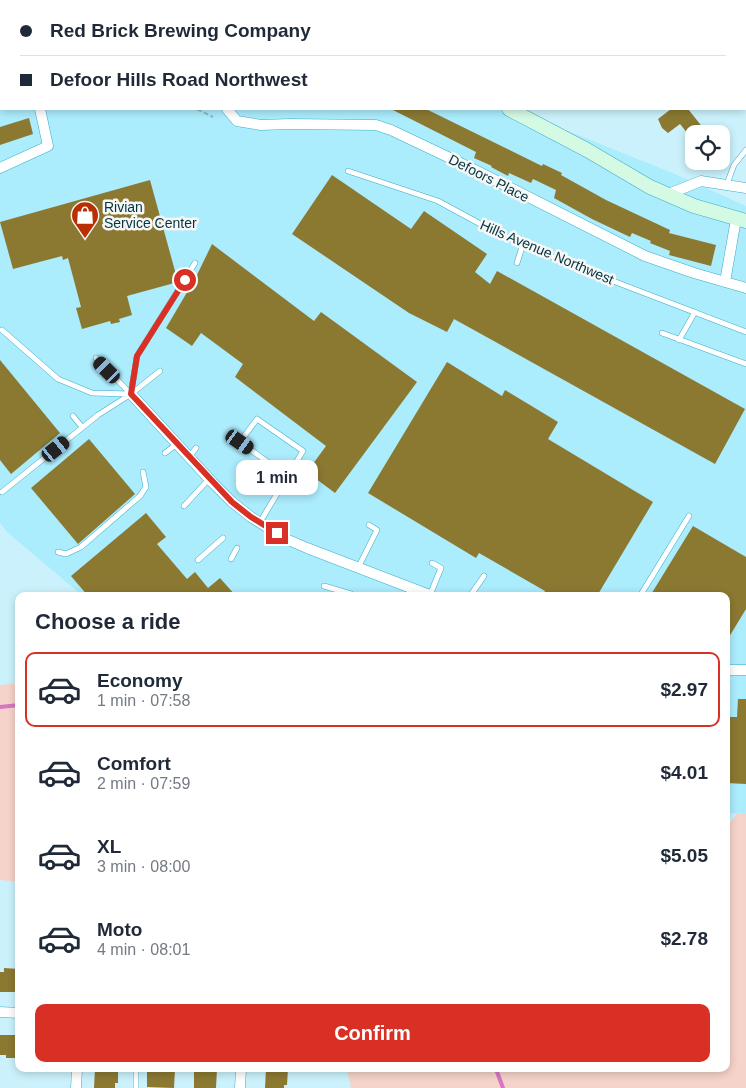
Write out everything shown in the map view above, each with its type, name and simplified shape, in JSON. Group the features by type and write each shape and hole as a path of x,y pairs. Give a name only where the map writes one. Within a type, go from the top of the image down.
{"street":[{"path":"0,168 48,146 40,110"},
{"name":"Defoors Place","path":"228,110 237,121 261,125 376,125 391,130 473,169 645,256 746,288"},
{"path":"511,110 587,150 650,188 694,206 741,220 725,282"},
{"path":"666,194 701,180 746,188"},
{"path":"131,394 209,479 232,502 260,523 286,539 412,592"},
{"path":"730,670 746,670"},
{"path":"0,1012 15,1013"},
{"path":"76,1072 76,1088"},
{"path":"240,1088 241,1072"}],"lane":[{"path":"727,184 734,165 746,150"},
{"name":"Hills Avenue Northwest","path":"348,172 438,202 497,232 566,263 746,332"},
{"path":"517,263 523,244"},
{"path":"131,394 137,356 195,263"},
{"path":"679,340 695,312"},
{"path":"2,330 58,379 92,394 131,394"},
{"path":"662,333 746,364"},
{"path":"96,358 131,394"},
{"path":"2,492 82,427 131,394 160,371"},
{"path":"73,416 82,427"},
{"path":"260,523 303,451 256,419 240,442 287,476"},
{"path":"165,454 177,444"},
{"path":"189,457 196,448"},
{"path":"58,552 66,554 81,547 140,496 146,487 142,472"},
{"path":"184,506 209,479"},
{"path":"642,592 689,516"},
{"path":"358,568 377,530 368,525"},
{"path":"198,560 223,538"},
{"path":"231,559 237,548"},
{"path":"432,563 441,568 432,592"},
{"path":"473,592 484,576"},
{"path":"324,586 344,592"},
{"path":"136,1072 136,1088"}],"path":[{"path":"199,110 213,118"}],"shaded area":[{"path":"0,110 515,110 675,174 746,206 746,814 730,813 730,592 78,592 8,533 0,523"},
{"path":"15,683 15,882 0,880 0,685"},
{"path":"737,814 746,814 746,1088 351,1088 348,1072 730,1072 730,823"}],"building":[{"path":"393,110 428,110 542,166 543,164 562,173 561,175 606,200 670,230 669,233 716,245 711,266 669,255 670,251 650,243 651,241 632,233 630,237 592,219 554,198 556,190 533,179 531,183 509,173 508,176 474,158 476,152"},
{"path":"670,110 689,110 701,125 685,125 685,130 680,124 668,133 662,128 658,119"},
{"path":"29,118 33,134 0,145 0,127"},
{"path":"332,175 411,229 424,211 487,254 475,272 490,284 497,271 745,409 715,464 454,319 447,332 409,313 292,234"},
{"name":"Rivian Service Center","path":"150,180 178,282 127,296 132,315 119,319 120,322 111,324 110,321 82,329 76,308 81,307 68,258 63,260 62,256 13,269 0,222"},
{"path":"212,244 314,321 321,312 417,382 335,493 307,472 326,446 235,377 243,364 201,333 192,346 166,328 196,277"},
{"path":"0,360 60,433 11,474 0,460"},
{"path":"447,362 502,396 505,390 558,422 548,439 653,502 599,592 544,592 479,553 476,558 368,493"},
{"path":"89,439 135,494 78,544 31,488"},
{"path":"146,513 166,537 157,544 187,579 195,572 208,588 220,578 232,592 85,592 71,576"},
{"path":"693,526 746,557 746,609 730,635 730,592 652,592"},
{"path":"738,699 746,699 746,784 730,783 730,717 737,717"},
{"path":"4,968 15,969 15,992 0,992 0,972 4,972"},
{"path":"0,1035 15,1035 15,1058 6,1058 6,1055 0,1055"},
{"path":"95,1072 118,1072 118,1083 115,1083 115,1088 94,1088"},
{"path":"147,1072 175,1072 174,1088 147,1087"},
{"path":"194,1072 217,1072 216,1088 194,1088"},
{"path":"266,1072 288,1072 287,1085 284,1085 284,1088 265,1088"}],"waterway":[{"path":"0,707 15,705"},
{"path":"497,1072 503,1088"}],"place":[{"name":"Rivian Service Center","path":"85,239"}],"route":[{"path":"185,280 137,356 131,394 232,502 251,517 277,533"}]}
